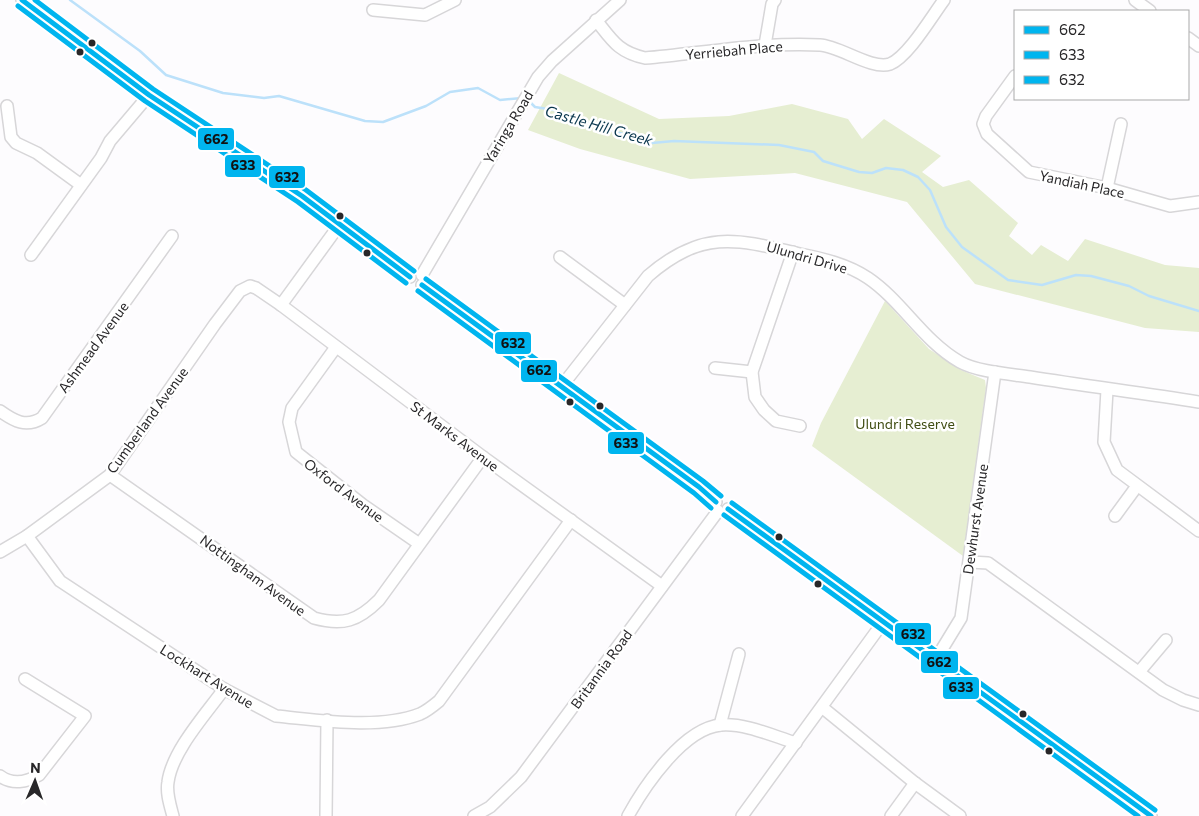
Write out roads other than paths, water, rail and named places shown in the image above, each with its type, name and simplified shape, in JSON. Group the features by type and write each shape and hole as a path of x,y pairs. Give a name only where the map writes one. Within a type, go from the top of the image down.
{"street":[{"path":"22,0 149,95 340,224 410,277 412,286 417,287 422,280 561,387 699,487 720,507 884,621 1151,816"},
{"path":"372,10 425,15 455,0"},
{"name":"Yaringa Road","path":"422,280 538,77 552,61 620,0"},
{"path":"765,45 772,4 775,0"},
{"name":"Yerriebah Place","path":"596,20 616,45 631,55 645,58 765,45 823,45 878,64 890,64 902,56 944,0"},
{"path":"1135,0 1149,10"},
{"name":"Yandiah Place","path":"1014,77 986,116 984,124 987,134 1029,172 1107,188 1170,206 1199,202"},
{"path":"31,255 101,158 110,141 149,95"},
{"path":"7,106 11,137 16,143 37,154 81,185"},
{"path":"1107,188 1121,124"},
{"path":"281,305 340,224"},
{"name":"Ashmead Avenue","path":"0,410 13,421 24,424 34,423 42,418 172,236"},
{"name":"Ulundri Drive","path":"561,387 648,276 660,266 674,256 708,242 740,240 831,261 850,268 868,278 885,292 929,338 961,363 995,372 1107,390 1199,402"},
{"path":"793,252 752,372 756,397 764,410 776,421 800,426"},
{"path":"560,257 626,305"},
{"name":"St Marks Avenue","path":"250,286 281,305 483,457 662,586"},
{"name":"Cumberland Avenue","path":"0,552 27,536 110,475 215,324 240,291 250,286"},
{"name":"Oxford Avenue","path":"336,347 292,408 289,422 296,452 363,506 418,543"},
{"path":"715,368 752,372"},
{"name":"Dewhurst Avenue","path":"936,660 961,618 995,372"},
{"path":"1107,390 1104,442 1117,470 1199,531"},
{"name":"Nottingham Avenue","path":"110,475 314,618 342,623 365,614 380,600 418,543 483,457"},
{"path":"1115,516 1137,486"},
{"name":"Britannia Road","path":"474,816 490,807 521,777 720,507"},
{"name":"Lockhart Avenue","path":"27,536 60,580 224,689 276,716 326,720 381,721 404,719 422,713 439,701 571,520"},
{"path":"970,562 988,563 1170,693 1199,705"},
{"path":"742,816 823,708 884,621"},
{"path":"1139,672 1166,640"},
{"path":"720,725 739,654"},
{"path":"0,776 5,780 16,782 31,780 39,775 85,716 25,679"},
{"path":"173,816 162,781 224,689"},
{"path":"823,708 915,783 960,816"},
{"path":"326,720 326,816"},
{"path":"628,816 635,804 683,742 696,733 720,725 751,730 796,743"},
{"path":"891,816 915,783"}],"waterway":[{"name":"Castle Hill Creek","path":"70,0 140,51 166,75 223,93 264,98 279,96 365,121 383,122 426,106 450,92 478,88 500,100 522,98"},
{"name":"Castle Hill Creek","path":"529,101 535,107 554,110 568,117 652,143 674,141 779,145 814,152 823,161 859,172 872,173 886,168 903,170 918,177 930,190 946,227 962,247 1008,280 1042,285 1076,275 1091,276 1129,286 1149,296 1199,311"}],"park label":[{"name":"Ulundri Reserve","path":"905,423"}]}
